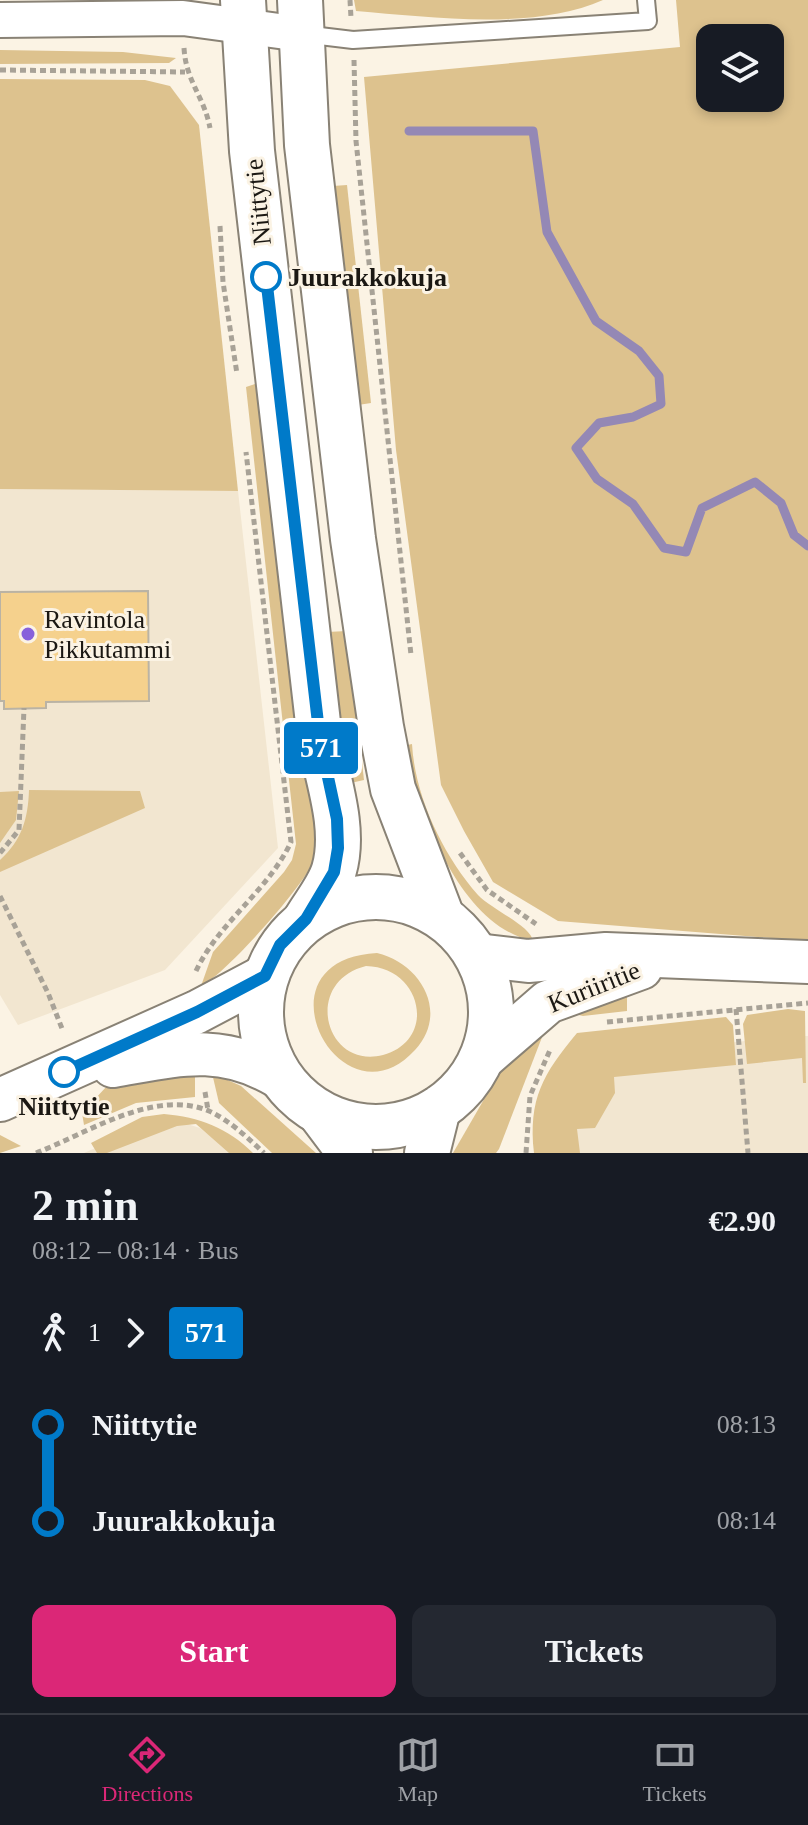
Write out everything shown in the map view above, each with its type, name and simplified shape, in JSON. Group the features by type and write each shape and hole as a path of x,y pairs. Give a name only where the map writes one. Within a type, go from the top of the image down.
{"main road":[{"name":"Niittytie","path":"242,12 252,151 320,740 337,819 338,848 334,872 306,919"},
{"name":"Niittytie","path":"300,17 310,177 353,539 381,727 393,789 442,917"},
{"path":"384,896 424,906 442,917 477,955 491,998 491,1024 482,1059 465,1086 438,1109 404,1124 378,1128 352,1125 320,1113 296,1096 279,1077 265,1046 260,1013 265,976 280,945 306,919 342,900 384,896"},
{"path":"427,1153 438,1109"},
{"path":"320,1113 350,1153"}],"street":[{"path":"0,20 183,18 242,12 300,17"},
{"name":"Kuriiritie","path":"477,955 509,960 606,954 808,962"},
{"name":"Kuriiritie","path":"482,1059 548,1002 676,956"},
{"path":"0,1100 197,1012 265,976"},
{"path":"57,1076 201,1053 255,1062 279,1077"}],"lane":[{"path":"300,17 353,40 648,21 646,0"}],"path":[{"path":"350,0 356,141 412,667"},
{"path":"183,18 185,72 206,111 212,139"},
{"path":"0,70 185,72"},
{"path":"219,218 223,282 238,382"},
{"path":"197,1012 192,991 197,969 213,943 278,869 291,842 245,444"},
{"path":"0,853 19,830 24,708"},
{"path":"459,850 487,890 539,927 545,959"},
{"path":"0,896 48,993 63,1031"},
{"path":"526,1153 530,1096 554,1040 548,1002"},
{"path":"598,1023 808,1003"},
{"path":"736,1009 748,1153"},
{"path":"36,1153 143,1110 176,1106 208,1110 264,1153"}],"shaded area":[{"path":"354,0 603,0 546,16 481,19 356,11"},
{"path":"676,0 808,0 808,941 558,921 493,882 464,831 441,785 396,450 364,77 680,47"},
{"path":"0,50 123,52 176,58 169,63 0,64"},
{"path":"0,79 145,80 170,86 199,125 238,491 0,489"},
{"path":"347,185 371,403 358,405 333,186"},
{"path":"255,384 264,426 302,753 316,817 318,842 311,867 284,904 228,965 201,986 213,952 284,872 292,860 296,844 246,387"},
{"path":"0,489 238,491 278,848 165,970 18,1025 0,995"},
{"path":"347,631 364,780 346,784 327,632"},
{"path":"412,744 425,805 453,862 478,895 525,929 533,941 507,931 484,913 463,889 446,862 419,801 410,772 403,746"},
{"path":"29,790 140,791 145,808 0,872 0,860 14,845 22,828"},
{"path":"19,791 16,820 0,843 0,792"},
{"path":"377,953 392,958 417,978 425,991 430,1005 430,1020 425,1035 415,1050 387,1069 360,1070 337,1057 321,1034 314,1008 319,982 339,962","holes":["366,966 385,969 400,978 410,991 416,1005 417,1021 411,1035 400,1047 383,1055 363,1056 347,1050 335,1038 329,1022 328,1005 334,989 346,975"]},
{"path":"627,991 627,1011 583,1016 570,1013"},
{"path":"788,1009 805,1011 806,1083 803,1083 802,1058 747,1064 743,1024 747,1015"},
{"path":"726,1017 733,1025 736,1065 614,1077 615,1093 595,1128 577,1129 580,1153 534,1153 533,1117 540,1088 555,1061 577,1033"},
{"path":"544,1032 496,1153 453,1153 505,1063"},
{"path":"808,1036 808,1153 555,1153 600,1058"},
{"path":"195,1068 195,1097 136,1103 84,1125 82,1113 107,1086"},
{"path":"212,1073 241,1086 316,1153 272,1153 219,1103"},
{"path":"164,1114 212,1125 253,1153 229,1153 196,1124 177,1126 107,1153 97,1153 91,1143 142,1117"},
{"path":"181,1122 200,1128 232,1153 84,1153 141,1128"},
{"path":"0,1135 21,1146 0,1153"}],"building":[{"path":"148,591 149,701 46,702 46,708 4,709 4,701 0,701 0,592"}],"waterway":[{"path":"409,131 533,131 547,232 596,321 639,351 659,376 661,404 633,417 599,423 576,448 597,479 633,504 664,548 686,552 702,508 755,482 781,503 794,535 808,546"}],"bus line":[{"name":"571","path":"64,1072 197,1012 265,976 280,945 306,919 334,872 338,848 337,819 320,740 266,277"}],"place":[{"name":"Juurakkokuja","path":"266,277"},
{"name":"Ravintola Pikkutammi","path":"28,634"},
{"name":"Niittytie","path":"64,1072"}]}
